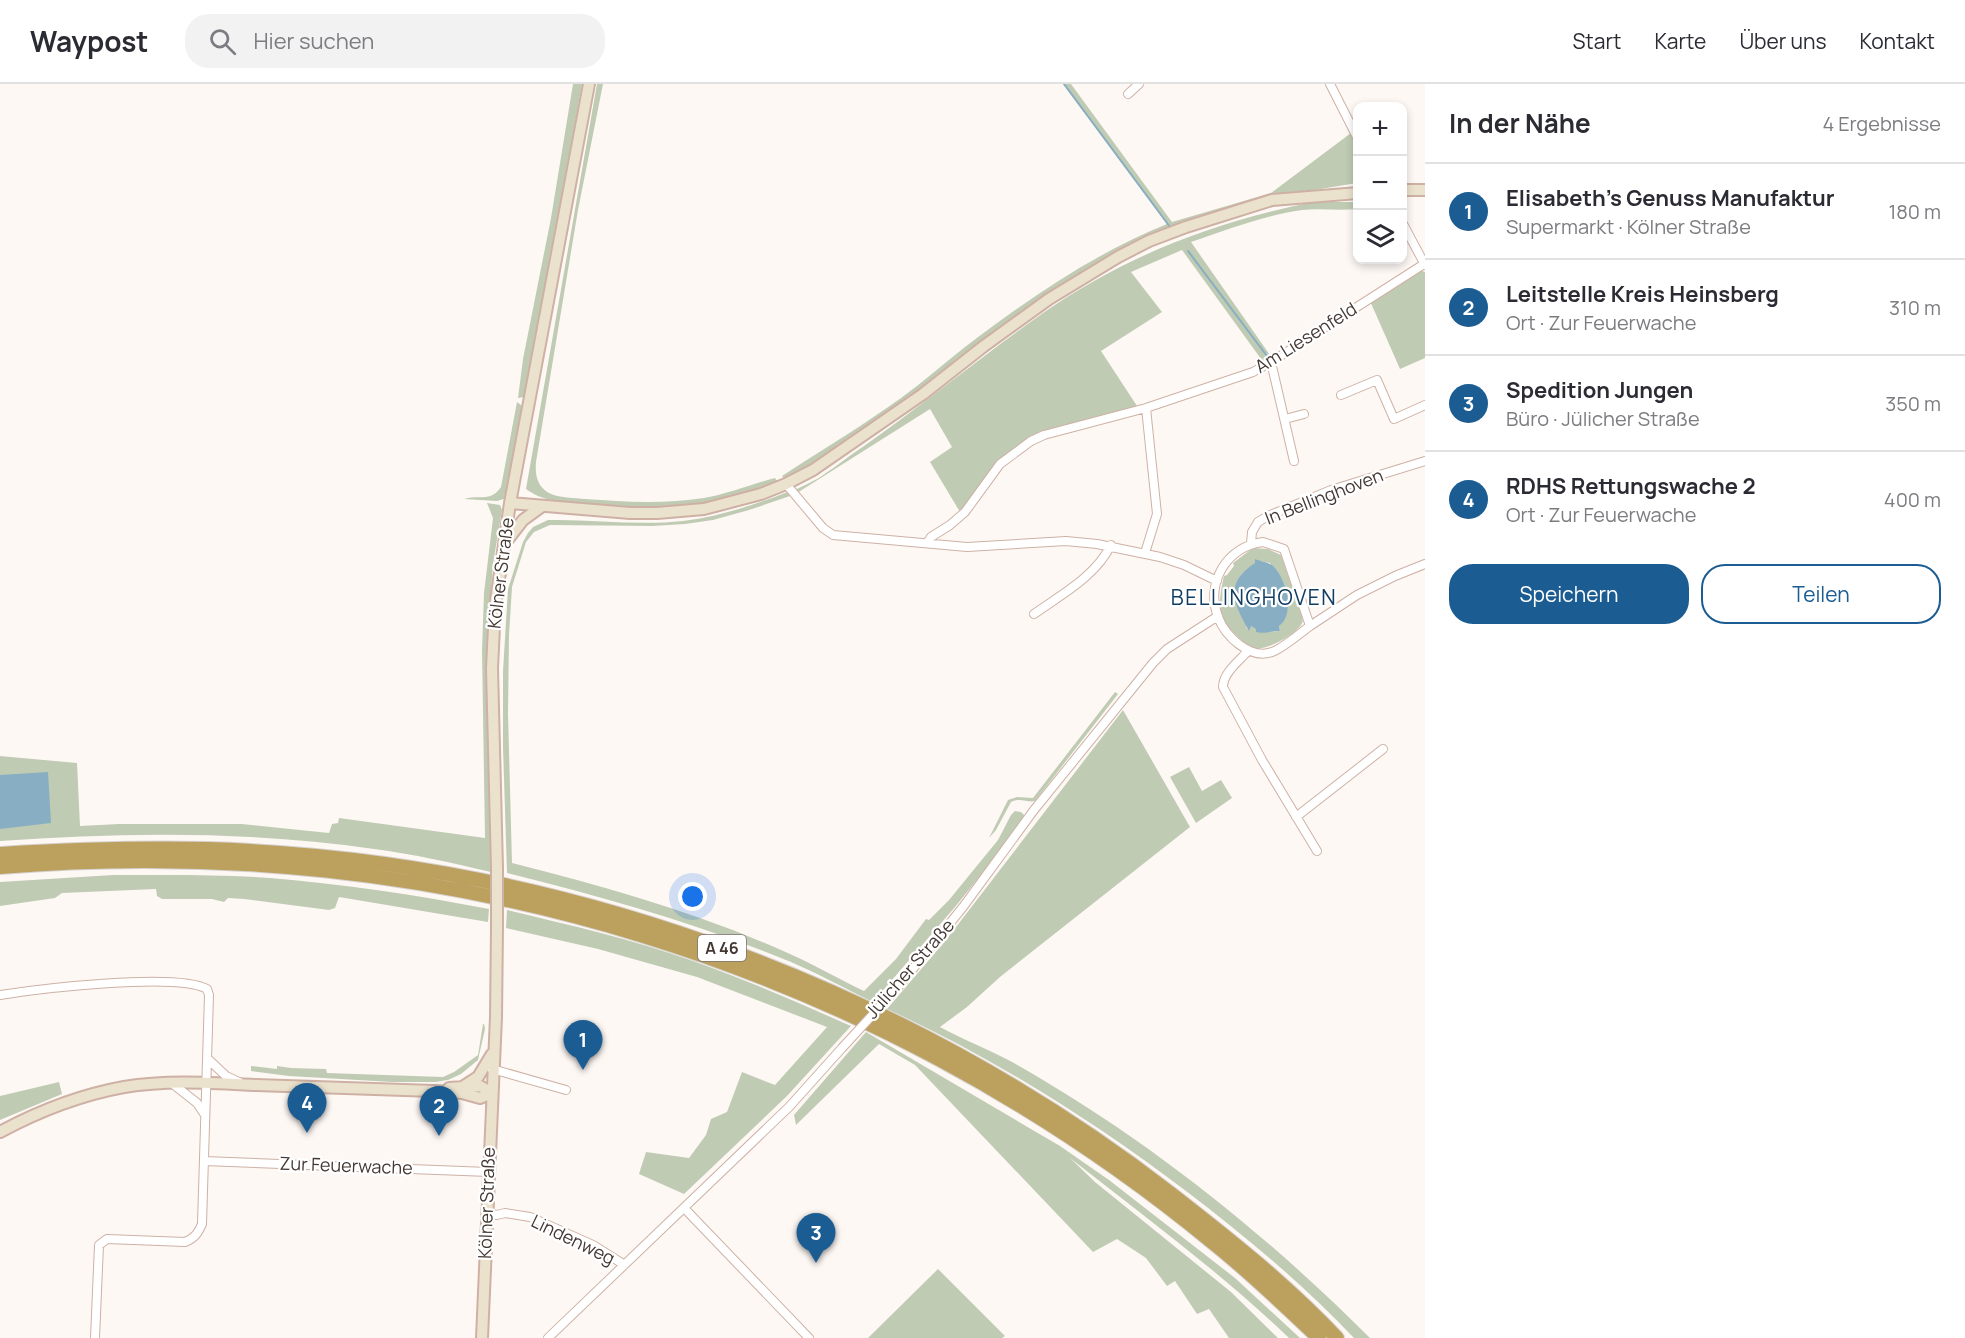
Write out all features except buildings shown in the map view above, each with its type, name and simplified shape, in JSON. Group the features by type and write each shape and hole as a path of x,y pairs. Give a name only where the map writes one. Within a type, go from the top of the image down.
{"highway":[{"name":"A 46","path":"0,854 116,848 252,851 321,856 467,877 589,906 714,945 804,980 908,1029 966,1058 1035,1098 1131,1164 1226,1237 1278,1280 1337,1338"},
{"name":"A 46","path":"0,867 119,860 186,861 256,864 397,879 466,890 540,907 652,938 711,958 798,991 858,1019 959,1070 1028,1110 1095,1154 1211,1240 1319,1338"}],"main road":[{"name":"Kölner Straße","path":"482,1338 494,1051 497,868 492,668 495,607 510,503 589,84"},
{"path":"1407,190 1425,190"},
{"path":"510,503 630,513 682,512 735,502 786,484 813,470 886,420 1049,298 1118,257 1186,227 1272,200 1353,193"},
{"path":"504,546 523,520 541,507"},
{"path":"464,1086 478,1077 494,1051"},
{"path":"0,1132 28,1117 61,1104 101,1092 146,1084 207,1083 434,1091 462,1093 480,1098 492,1093"},
{"path":"434,1091 480,1086 492,1093"}],"street":[{"path":"1128,94 1139,84"},
{"path":"1330,84 1353,129"},
{"path":"1407,231 1425,265"},
{"name":"Am Liesenfeld","path":"927,543 931,537 965,512 1000,464 1030,441 1146,408 1253,372 1425,265"},
{"path":"1271,362 1294,461"},
{"path":"1341,395 1377,380 1394,419 1425,405"},
{"path":"1145,553 1157,514 1146,408"},
{"path":"1285,419 1304,414"},
{"name":"In Bellinghoven","path":"1217,581 1222,567 1231,556 1251,543 1252,532 1258,522 1268,516 1331,490 1425,461"},
{"path":"786,484 823,528 833,535 967,547 1066,541 1111,545 1184,565 1217,581 1215,597 1218,616 1235,641 1248,651 1258,654 1272,652 1357,595 1425,564"},
{"path":"1251,543 1263,542 1284,549 1310,626"},
{"path":"1034,615 1093,572 1104,559 1111,545"},
{"name":"Jülicher Straße","path":"548,1338 789,1107 898,986 963,907 1027,819 1153,663 1167,649 1218,616"},
{"path":"1248,651 1226,675 1223,687 1262,760 1317,851"},
{"path":"1296,817 1383,749"},
{"path":"0,995 82,985 154,982 195,984 207,989 209,995 202,1224 197,1234 185,1242 107,1239 99,1245 95,1338"},
{"path":"208,1059 226,1077 243,1084"},
{"path":"492,1069 566,1090"},
{"path":"174,1084 197,1103 206,1117"},
{"name":"Zur Feuerwache","path":"204,1161 489,1172"},
{"path":"684,1208 809,1338"},
{"name":"Lindenweg","path":"487,1213 530,1217 593,1245 623,1264"}],"green space":[{"path":"573,84 582,84 526,392 524,397 518,398 523,359 551,218"},
{"path":"597,84 603,84 578,210 536,462 538,480 545,490 557,496 645,502 704,498 775,478 778,482 775,484 739,497 710,504 658,508 623,508 564,502 540,497 526,489"},
{"path":"1063,84 1071,84 1172,222 1271,193 1351,133 1353,184 1260,199 1094,266 1058,287 1012,319 917,393 796,475 785,480 782,476 901,398 965,347 1037,295 1087,263 1167,224"},
{"path":"1314,202 1353,202 1353,209 1309,209 1288,212 1246,223 1191,242 1272,358 1264,363 1182,250 1131,272 1162,312 1101,351 1139,409 1089,422 1014,450 960,512 930,462 952,447 930,409 797,493 795,490 817,479 887,430 1043,313 1106,274 1172,243 1242,219"},
{"path":"1420,270 1425,272 1425,358 1400,369 1370,301"},
{"path":"517,402 523,411 504,499 497,501 464,499 489,497 501,487"},
{"path":"790,491 793,495 713,520 652,526 550,525 534,532 526,542 512,587 509,635 508,713 512,863 619,892 723,926 799,958 864,991 896,959 926,919 929,920 949,900 998,840 1011,815 1015,811 1021,812 1024,819 1017,830 955,907 873,1002 791,962 721,935 615,902 507,873 503,671 508,589 528,533 533,527 548,520 649,523 697,519 738,509"},
{"path":"487,503 500,505 502,510 493,564 489,618 491,872 389,851 328,843 234,836 93,836 0,841 0,756 77,763 80,826 242,824 329,833 332,824 338,823 339,818 485,838 482,650 484,593 493,518"},
{"path":"1253,548 1268,549 1281,555 1302,618 1298,629 1280,641 1261,648 1248,645 1230,629 1222,617 1220,599 1224,576 1234,566 1233,563","holes":["1258,561 1270,563 1286,594 1288,602 1285,618 1279,626 1280,631 1265,632 1251,626 1247,629 1245,620 1255,563"]},
{"path":"1115,692 1118,694 1035,801 1011,802 996,830 989,838 1008,800 1017,797 1033,798"},
{"path":"1123,710 1190,827 940,1027 1014,1063 1063,1092 1156,1155 1245,1224 1330,1299 1370,1338 1354,1338 1315,1299 1252,1243 1186,1191 1115,1140 1042,1092 966,1048 887,1009 946,940"},
{"path":"1189,767 1202,791 1221,780 1232,798 1196,823 1170,777"},
{"path":"113,875 192,875 297,880 489,909 488,922 339,897 335,908 329,910 244,899 228,898 224,902 212,899 162,899 157,896 156,889 62,893 55,898 0,906 0,882"},
{"path":"507,910 670,953 753,984 851,1026 787,1096 684,1194 639,1174 646,1152 689,1158 706,1135 711,1119 727,1112 742,1072 775,1085 827,1027 697,977 598,949 506,928"},
{"path":"483,1024 485,1029 478,1060 461,1074 448,1080 392,1082 289,1076 251,1071 251,1066 277,1069 277,1066 326,1069 327,1073 443,1077 478,1055"},
{"path":"866,1032 1060,1146 1109,1180 1235,1278 1300,1338 1289,1338 1209,1267 1070,1158 1095,1182 1231,1292 1278,1338 1229,1338 1209,1309 1197,1314 1175,1281 1167,1286 1146,1258 1117,1239 1093,1252 915,1065 879,1044 796,1125 794,1115"},
{"path":"59,1082 62,1094 0,1120 0,1096"},
{"path":"938,1269 1005,1336 1002,1338 868,1338"}],"water":[{"path":"1255,559 1272,565 1285,586 1288,605 1284,620 1279,626 1280,631 1259,633 1251,626 1249,631 1239,612 1234,595 1235,587 1238,579 1255,563"},
{"path":"48,772 51,823 0,829 0,775"}],"waterway":[{"path":"1064,84 1170,227"},
{"path":"1188,251 1267,356"}],"place":[{"name":"Elisabeth’s Genuss Manufaktur","path":"583,1070"},
{"name":"RDHS Rettungswache 2","path":"307,1133"},
{"name":"Leitstelle Kreis Heinsberg","path":"439,1136"},
{"name":"Spedition Jungen","path":"816,1263"}],"district":[{"name":"BELLINGHOVEN","path":"1254,598"}]}
